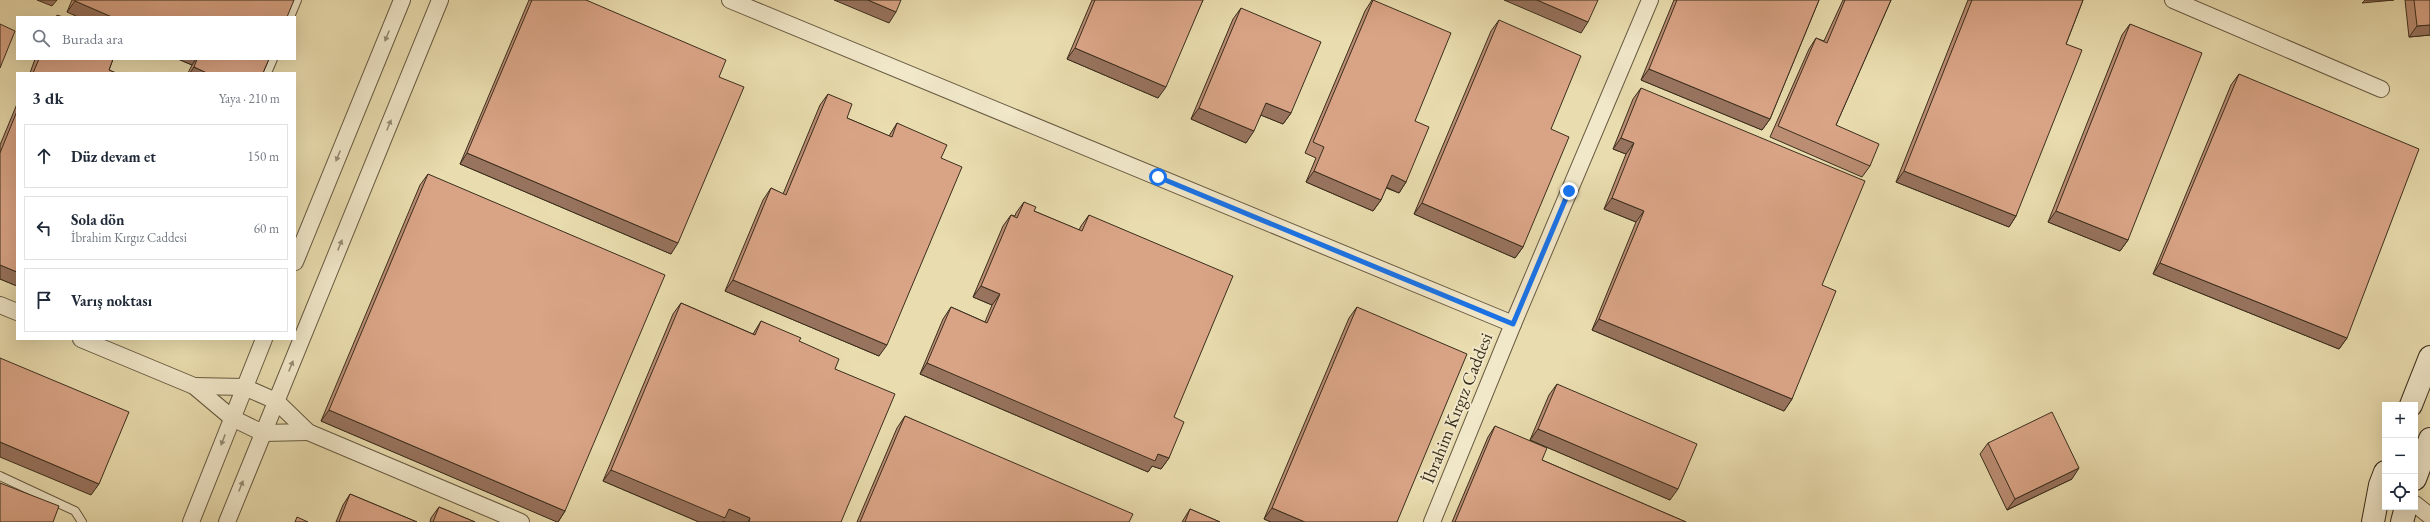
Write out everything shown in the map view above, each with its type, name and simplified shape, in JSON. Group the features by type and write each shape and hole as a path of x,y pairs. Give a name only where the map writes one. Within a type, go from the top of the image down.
{"street":[{"path":"296,260 402,0"},
{"path":"227,522 440,0"},
{"path":"730,0 1513,324"},
{"name":"İbrahim Kırgız Caddesi","path":"1432,522 1513,324 1650,0"},
{"path":"2173,0 2381,89"},
{"path":"0,305 16,312"},
{"path":"83,340 194,386 232,418 263,433 308,432"},
{"path":"191,522 264,340"},
{"path":"2412,402 2430,357"},
{"path":"194,386 244,386 276,401 308,432 521,522"},
{"path":"2417,474 2430,439"},
{"path":"2373,522 2382,485"},
{"path":"2418,506 2430,516"},
{"path":"2402,522 2405,510"}],"lane":[{"path":"290,16 297,0"},
{"path":"267,72 273,60"},
{"path":"0,476 76,511 82,522"}],"building":[{"path":"294,0 287,16 110,16 75,1"},
{"path":"532,0 586,0 726,60 719,77 744,87 678,243 467,153"},
{"path":"868,0 901,0 896,12"},
{"path":"1095,0 1203,0 1166,87 1075,48"},
{"path":"1373,0 1451,33 1415,121 1429,127 1406,182 1392,175 1381,200 1314,171 1324,147 1313,142"},
{"path":"1537,0 1598,0 1588,22"},
{"path":"1677,0 1819,0 1770,119 1649,69"},
{"path":"1845,0 1891,0 1836,125 1879,144 1870,166 1778,126 1816,38 1827,43"},
{"path":"1972,0 2083,0 2066,44 2082,50 2016,216 1904,171"},
{"path":"2414,0 2430,0 2430,25 2417,26"},
{"path":"1241,8 1321,42 1291,113 1266,103 1254,131 1199,108"},
{"path":"1499,20 1581,56 1551,129 1569,137 1523,247 1422,203"},
{"path":"0,24 15,31 0,68"},
{"path":"2130,24 2202,53 2128,240 2056,211"},
{"path":"39,60 113,60 109,70 114,72 33,72"},
{"path":"197,60 269,60 263,72 205,72 194,67"},
{"path":"2239,74 2419,149 2347,338 2160,263"},
{"path":"1641,88 1865,181 1822,285 1836,291 1792,399 1599,319 1644,211 1612,198 1634,143 1621,138"},
{"path":"828,94 852,104 847,118 892,137 897,123 947,145 941,158 962,167 887,345 733,280 771,188 786,195"},
{"path":"16,113 16,272 0,265 0,153"},
{"path":"428,174 665,275 565,511 329,410"},
{"path":"1024,202 1036,207 1034,211 1082,231 1089,215 1233,276 1174,417 1184,422 1169,458 1158,454 1155,461 927,363 951,307 987,323 1000,294 981,286 1011,215 1017,218"},
{"path":"681,303 755,335 761,321 801,338 799,341 839,359 835,369 895,394 841,522 749,522 750,518 729,509 725,518 611,470"},
{"path":"1357,307 1467,354 1397,522 1305,522 1272,508"},
{"path":"0,358 129,412 99,484 0,442"},
{"path":"1557,384 1697,444 1678,489 1538,429"},
{"path":"2052,412 2079,468 2015,499 1988,443"},
{"path":"905,416 1133,514 1129,522 860,522"},
{"path":"1495,426 1547,448 1542,460 1686,522 1455,522"},
{"path":"0,483 59,506 53,522 0,522"},
{"path":"350,494 417,522 339,522"},
{"path":"439,507 475,522 433,522"},
{"path":"1190,509 1220,522 1185,522"},
{"path":"297,517 308,522 295,522"}],"route":[{"path":"1158,177 1513,324 1569,191"}]}
